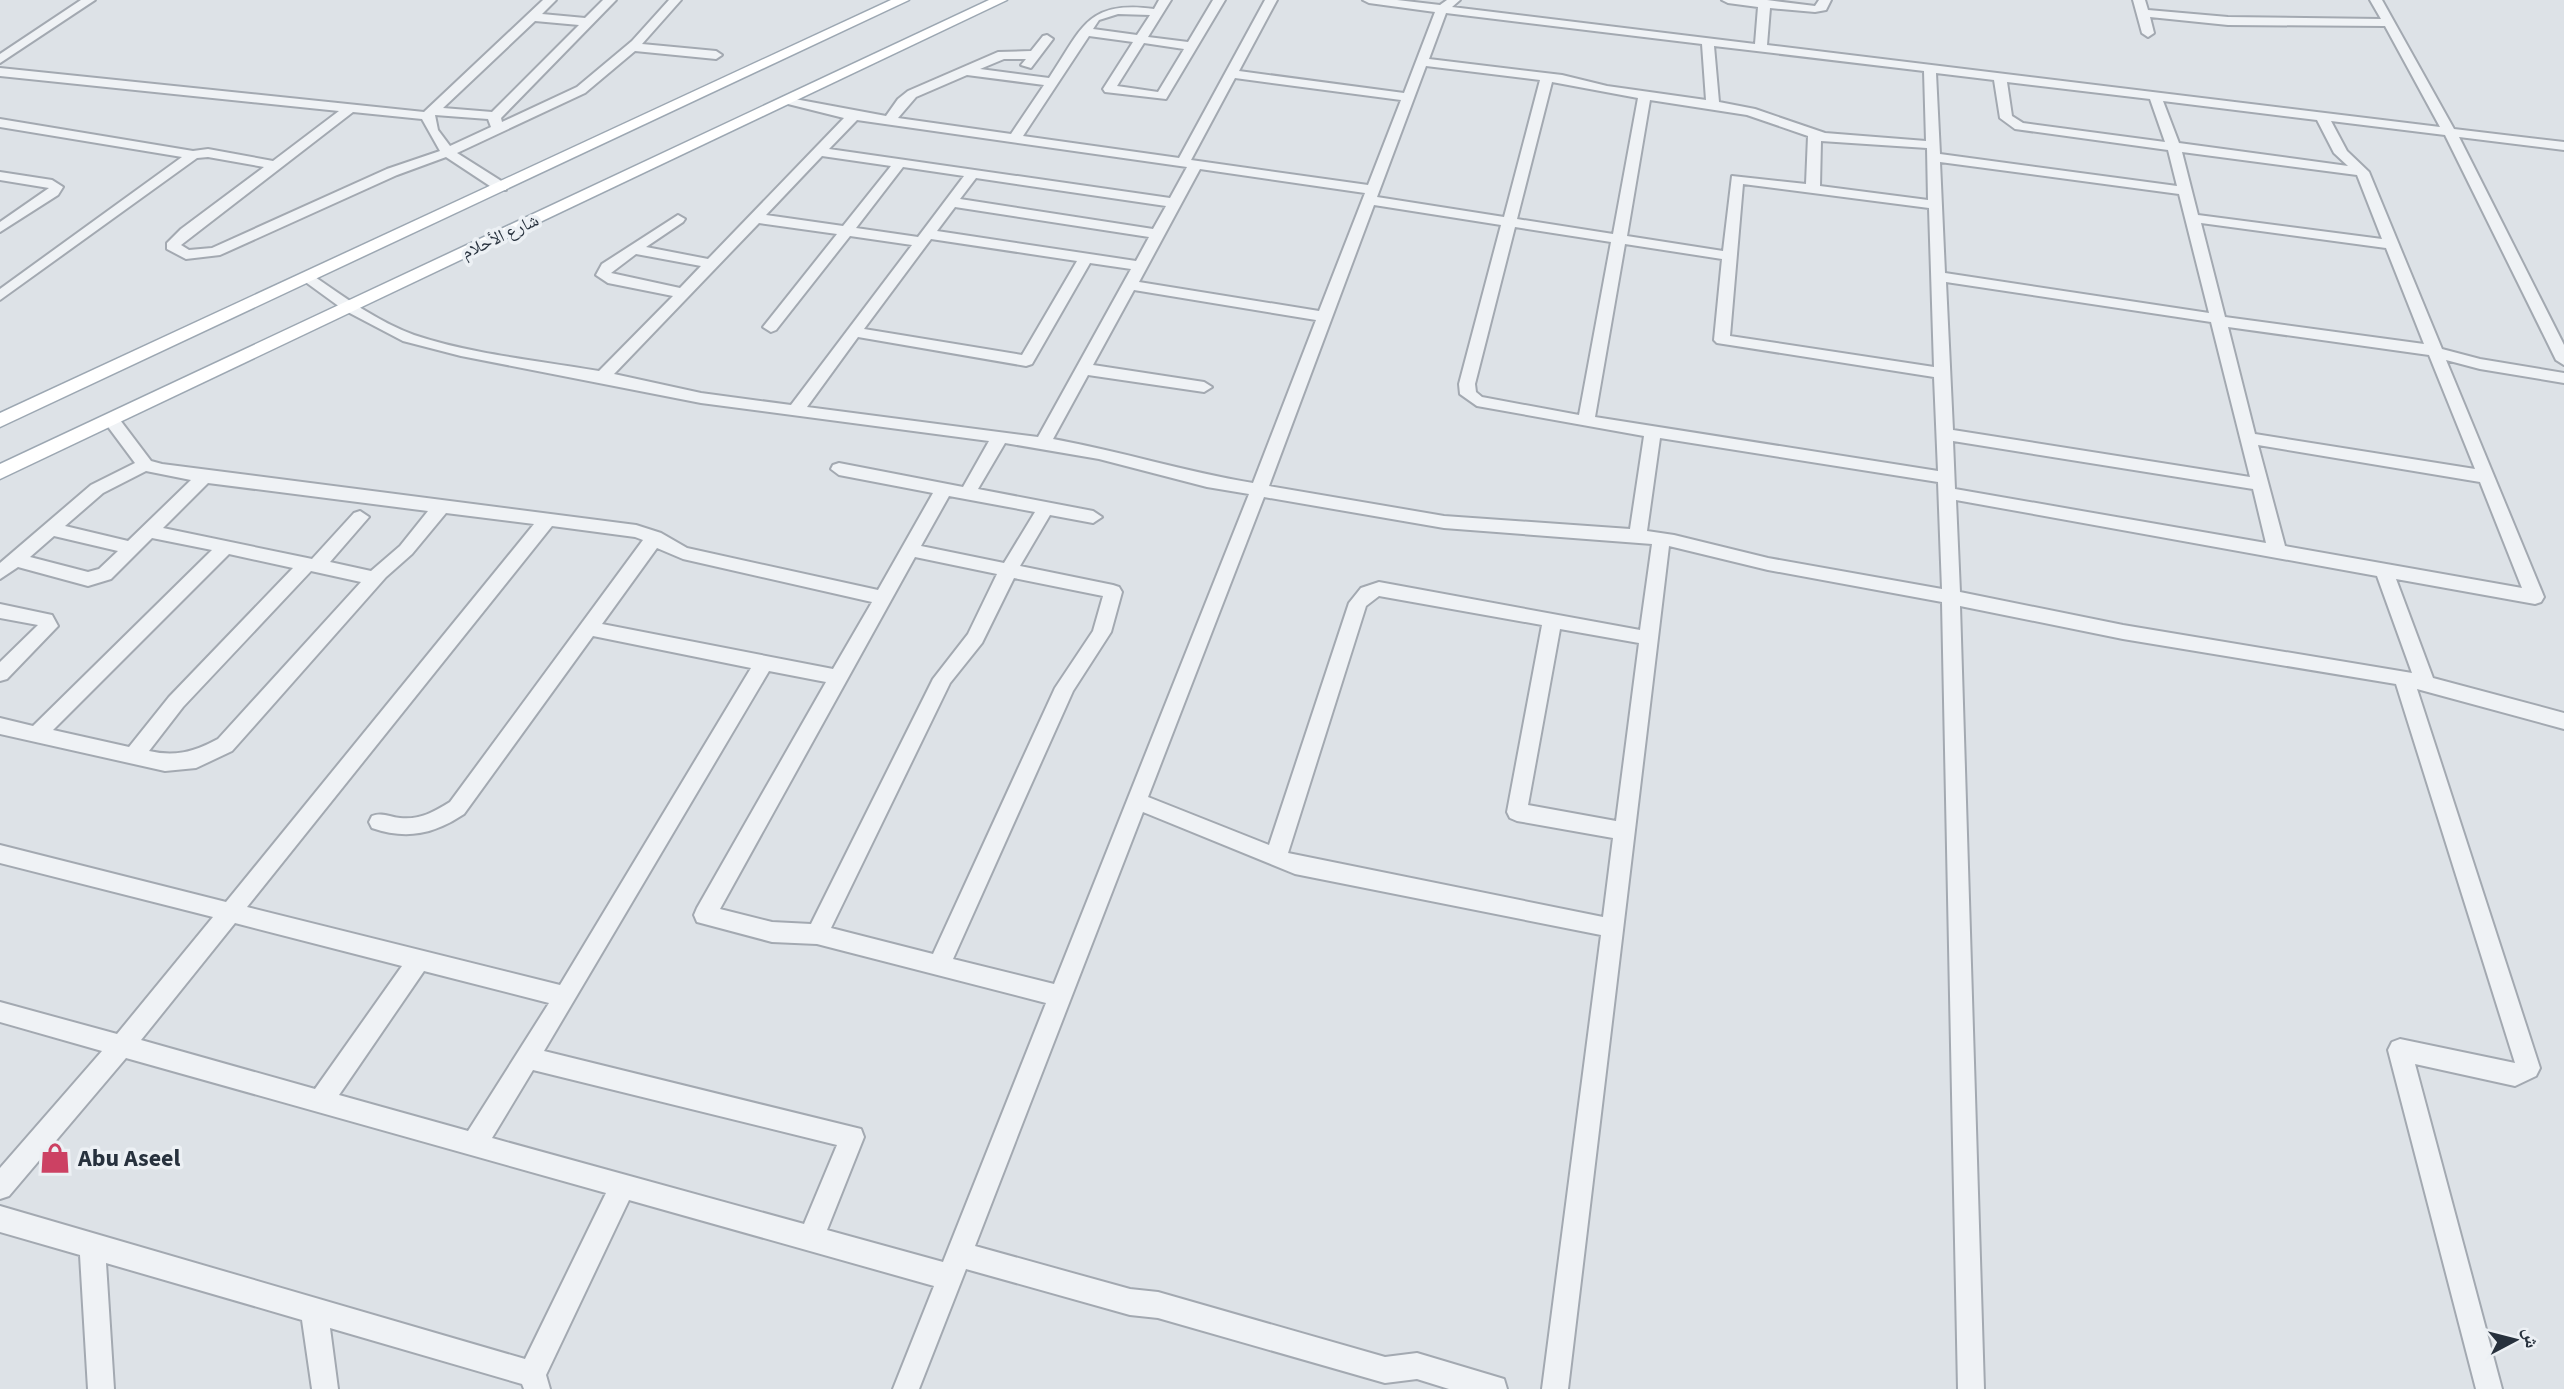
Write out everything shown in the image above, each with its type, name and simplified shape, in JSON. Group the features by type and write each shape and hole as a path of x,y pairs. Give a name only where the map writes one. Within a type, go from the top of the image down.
{"main road":[{"path":"0,421 902,0"},
{"name":"شارع الأحلام","path":"0,472 1000,0"}],"street":[{"path":"0,59 89,0"},
{"path":"429,113 550,0"},
{"path":"497,122 610,0"},
{"path":"351,108 186,232 172,246 186,255 215,252 392,172 446,153 497,122 581,90 633,47 675,0"},
{"path":"1165,0 1109,89 1162,96 1219,0"},
{"path":"1043,443 1175,203 1189,164 1231,74 1271,0"},
{"path":"1368,0 1448,5 1709,42 2564,146"},
{"path":"1728,0 1822,8 1825,0"},
{"path":"2139,0 2148,33"},
{"path":"2373,0 2389,23 2449,131 2564,360"},
{"path":"1761,48 1763,2"},
{"path":"906,1389 1259,489 1422,62 1448,5"},
{"path":"1014,139 1095,18 1109,12 1139,10 1157,13"},
{"path":"2143,13 2228,21 2389,23"},
{"path":"532,17 588,22"},
{"path":"1086,32 1192,46"},
{"path":"1019,77 1047,39"},
{"path":"1709,42 1713,66 1713,105"},
{"path":"633,47 716,55"},
{"path":"889,121 902,102 912,94 1002,55 1034,55"},
{"path":"1422,62 1547,77 1713,105 1759,115 1815,135 2185,191"},
{"path":"1930,69 1951,597 1971,1389"},
{"path":"967,70 1053,82"},
{"path":"0,72 351,108 429,113 497,122"},
{"path":"1231,74 1409,97"},
{"path":"1547,77 1467,384 1468,394 1477,401 2535,597 2362,172 2341,153 2322,116"},
{"path":"2000,78 2006,118 2010,122 2362,172"},
{"path":"1586,421 1646,95"},
{"path":"2155,96 2173,146 2277,551"},
{"path":"788,100 853,116 1189,164 1509,222 1730,256"},
{"path":"429,113 430,129 446,153 501,187"},
{"path":"603,377 853,116"},
{"path":"0,123 193,155 208,153 275,165"},
{"path":"1813,189 1815,135"},
{"path":"818,151 1175,203"},
{"path":"0,296 193,155"},
{"path":"771,327 900,163"},
{"path":"795,411 973,173"},
{"path":"0,228 56,187 52,184 1,177"},
{"path":"1936,205 1737,179 1721,340 1942,373"},
{"path":"951,202 1158,234"},
{"path":"754,218 1140,266"},
{"path":"2192,218 2392,246"},
{"path":"678,219 607,267 603,275 613,280 683,293"},
{"path":"633,249 711,264"},
{"path":"854,332 1026,361 1086,258"},
{"path":"1938,276 2435,352 2480,364 2564,377"},
{"path":"307,278 349,307 408,338 461,351 701,398 1043,443 1099,453 1207,481 1444,522 1661,539 1768,564 2123,632 2415,680 2564,721"},
{"path":"1130,285 1325,317"},
{"path":"1084,369 1204,387"},
{"path":"111,420 145,465"},
{"path":"1638,536 1653,432"},
{"path":"1945,434 2260,484"},
{"path":"968,493 1000,438"},
{"path":"2248,438 2486,477"},
{"path":"0,573 97,489 145,465 204,477 340,496 443,505 636,531 655,537 667,547 683,553 885,598"},
{"path":"839,468 1093,517"},
{"path":"16,560 88,579 105,574 204,477"},
{"path":"944,489 705,915 772,932 817,934 1060,996"},
{"path":"0,726 165,763 195,760 225,745 374,578 407,550 443,505"},
{"path":"817,934 943,679 975,638 1008,571 1046,508"},
{"path":"132,756 176,702 360,517"},
{"path":"0,1188 122,1046 548,519"},
{"path":"51,528 131,548"},
{"path":"148,531 374,578"},
{"path":"379,822 399,828 419,827 441,819 457,808 655,537"},
{"path":"1555,1389 1661,539"},
{"path":"37,734 226,547"},
{"path":"912,550 1113,592 1102,632 1065,688 939,965"},
{"path":"2384,570 2528,1068 2515,1075 2400,1050 2489,1389"},
{"path":"1276,856 1358,603 1367,593 1379,589 1648,638"},
{"path":"0,611 45,620 50,626 0,674"},
{"path":"1552,620 1517,812 1624,831"},
{"path":"588,628 840,678"},
{"path":"474,1144 764,663"},
{"path":"1137,801 1295,864 1612,928"},
{"path":"0,854 565,997"},
{"path":"321,1101 419,960"},
{"path":"0,1012 811,1238 1130,1302 1158,1305 1385,1370 1417,1366 1494,1389"},
{"path":"528,1058 852,1137 811,1238"},
{"path":"0,1219 314,1310 535,1381 623,1186"},
{"path":"92,1244 101,1389"},
{"path":"314,1310 325,1389"}],"place":[{"name":"Abu Aseel","path":"55,1158"}]}
